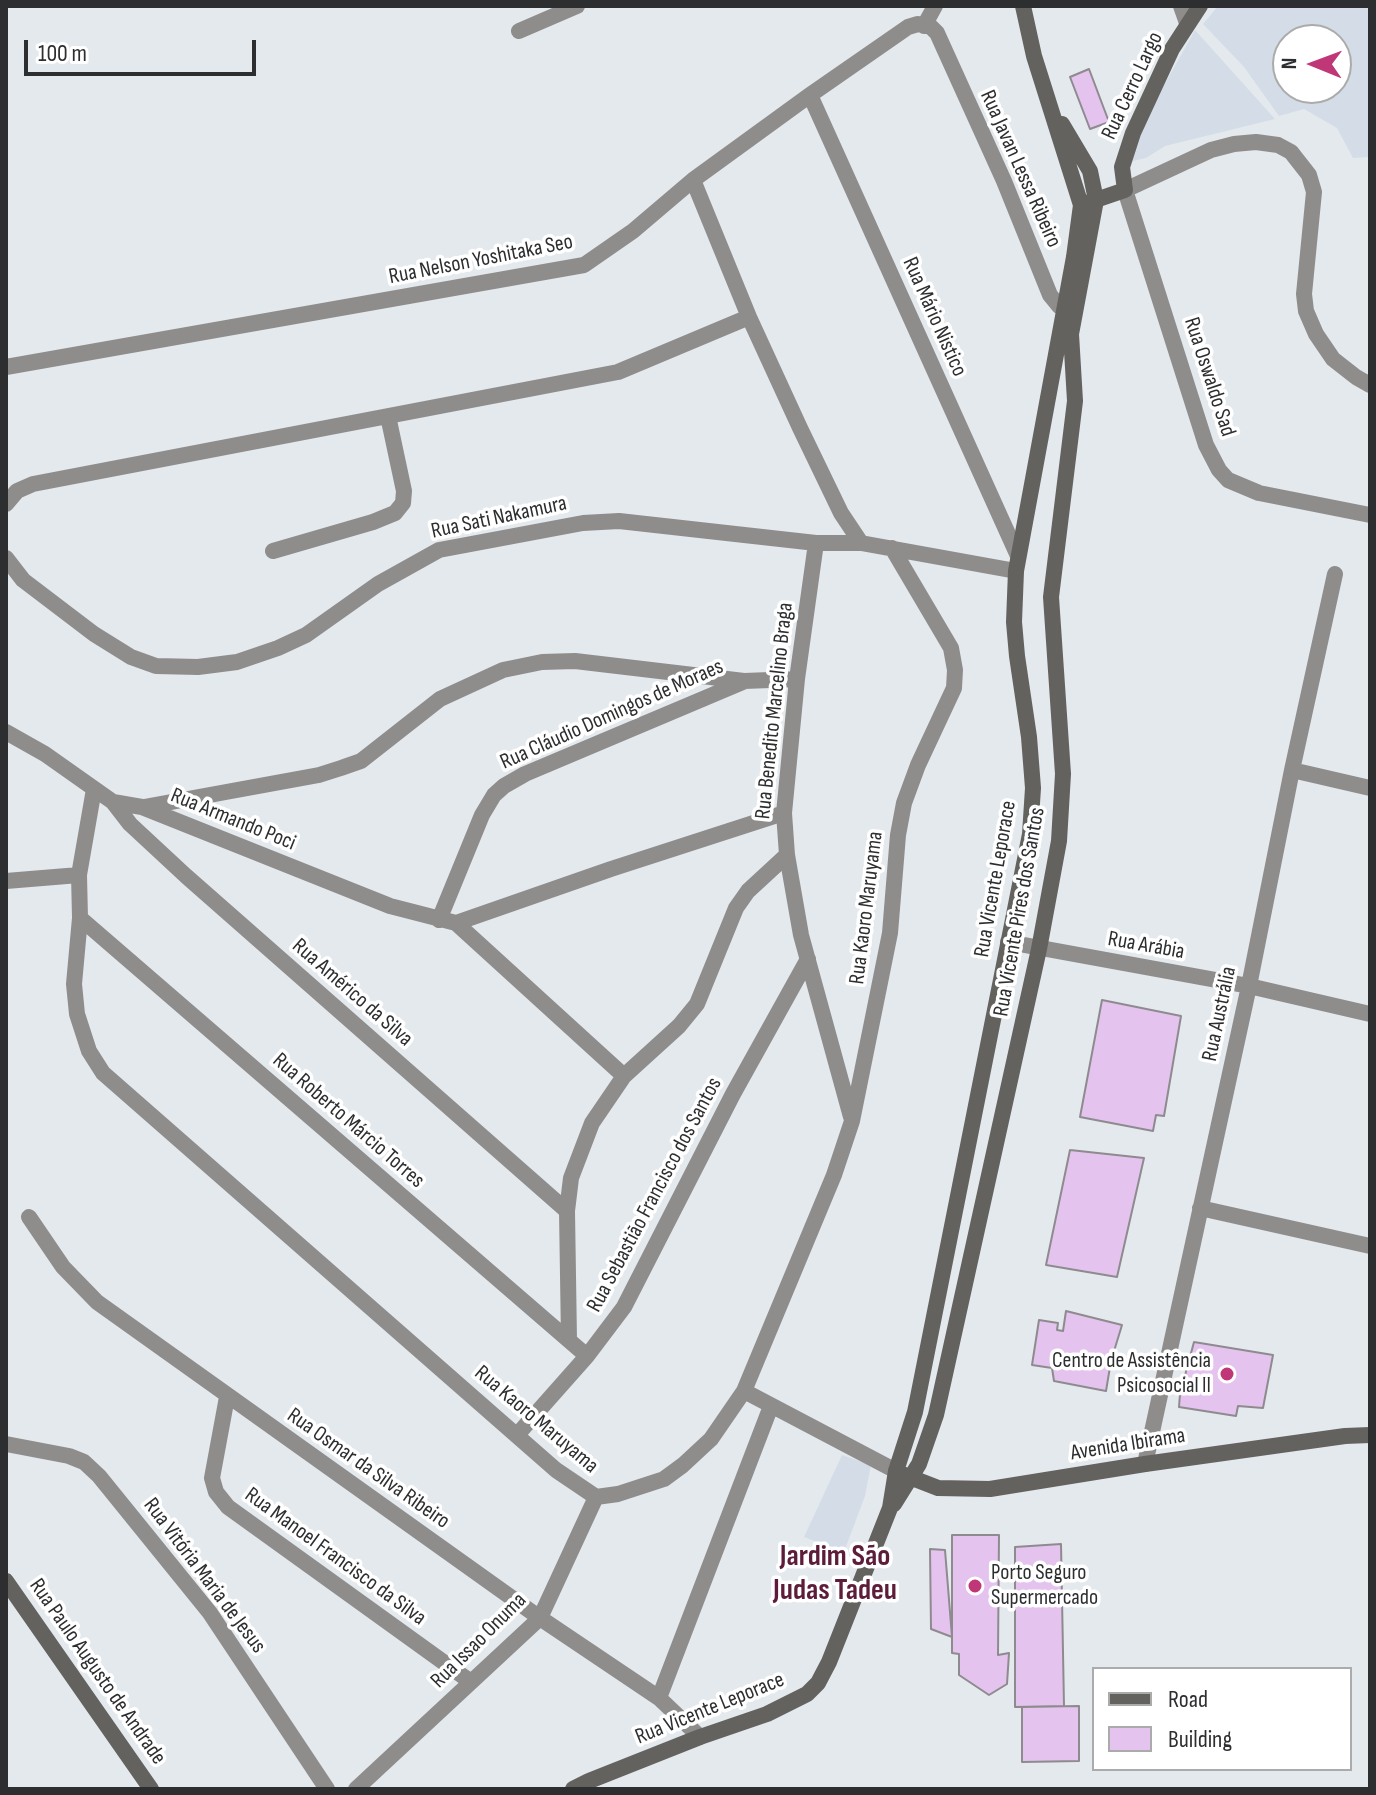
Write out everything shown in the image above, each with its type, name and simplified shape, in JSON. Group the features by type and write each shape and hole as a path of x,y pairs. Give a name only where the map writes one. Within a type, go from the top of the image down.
{"main road":[{"path":"1023,6 1034,56 1051,108 1089,202 1125,190"},
{"name":"Rua Cerro Largo","path":"1125,190 1122,167 1133,133 1187,23 1200,6"},
{"name":"Rua Vicente Leporace","path":"573,1789 700,1737 767,1714 807,1694 818,1683 829,1662 904,1475 1030,834 1033,788 1014,622 1017,563 1047,395 1069,310 1074,257 1089,202"},
{"name":"Rua Vicente Pires dos Santos","path":"904,1475 937,1411 1039,949 1059,841 1063,786 1051,597 1075,401 1069,310"},
{"path":"1047,395 1057,389 1065,389 1069,390 1075,401"},
{"name":"Avenida Ibirama","path":"904,1475 938,1488 990,1489 1145,1464 1370,1435"},
{"name":"Rua Paulo Augusto de Andrade","path":"6,1581 151,1789"}],"street":[{"path":"519,31 577,6"},
{"path":"930,29 935,6"},
{"path":"1181,6 1187,23"},
{"name":"Rua Nelson Yoshitaka Seo","path":"6,367 584,265 633,231 693,180 908,27 918,24 930,29"},
{"name":"Rua Javan Lessa Ribeiro","path":"930,29 1004,181 1050,295 1069,310"},
{"name":"Rua Mário Nistico","path":"810,95 1017,563"},
{"path":"1125,190 1211,150 1234,144 1256,142 1278,145 1291,152 1309,175 1314,192 1305,276 1306,311 1316,334 1333,359 1370,385"},
{"path":"693,180 749,317 841,513 861,543"},
{"name":"Rua Oswaldo Sad","path":"1125,190 1206,445 1219,470 1228,480 1259,493 1370,515"},
{"path":"6,504 17,491 33,484 618,372 749,317"},
{"path":"273,551 395,513 403,503 404,491 388,416"},
{"name":"Rua Sati Nakamura","path":"6,558 23,580 94,634 131,657 156,666 198,667 237,662 306,635 378,584 420,559 465,543 583,523 619,521 816,543 861,543 1017,563"},
{"name":"Rua Benedito Marcelino Braga","path":"816,543 797,679 784,813 797,918 852,1121"},
{"name":"Rua Kaoro Maruyama","path":"94,789 79,875 80,918 74,984 77,1014 89,1051 103,1073 556,1470 596,1497 618,1494 664,1479 711,1439 744,1391 834,1175 852,1121 890,933 898,835 904,803 954,688 951,648 892,548"},
{"name":"Rua Austrália","path":"1145,1464 1335,574"},
{"path":"142,807 319,775 361,761 440,699 503,670 542,662 575,661 744,681 797,679"},
{"path":"686,674 696,691 696,701"},
{"name":"Rua Cláudio Domingos de Moraes","path":"448,922 482,815 494,795 504,786 525,774 744,681"},
{"name":"Rua Armando Poci","path":"6,732 45,754 113,802 142,807 390,906 448,922 624,1076"},
{"path":"1292,770 1370,788"},
{"name":"Rua Américo da Silva","path":"113,802 130,824 186,876 567,1211"},
{"path":"448,922 784,813"},
{"path":"569,1340 567,1211 571,1178 592,1123 624,1076 679,1026 697,1004 736,908 748,891 787,855"},
{"path":"6,881 79,875"},
{"name":"Rua Roberto Márcio Torres","path":"80,918 587,1356"},
{"name":"Rua Arábia","path":"1008,942 1249,986 1370,1014"},
{"name":"Rua Sebastião Francisco dos Santos","path":"517,1435 587,1356 624,1307 733,1094 808,959"},
{"path":"1200,1208 1370,1246"},
{"name":"Rua Osmar da Silva Ribeiro","path":"29,1217 63,1267 97,1302 540,1618 659,1698 700,1737"},
{"path":"744,1391 904,1475"},
{"name":"Rua Manoel Francisco da Silva","path":"227,1397 212,1478 216,1492 228,1507 471,1682"},
{"path":"659,1698 771,1406"},
{"name":"Rua Vitória Maria de Jesus","path":"6,1444 69,1456 84,1462 99,1476 210,1613 327,1789"},
{"name":"Rua Issao Onuma","path":"356,1789 540,1618 596,1497"}],"shaded area":[{"path":"1218,6 1370,6 1370,157 1353,158 1337,128 1304,109 1279,116 1244,67 1203,24"},
{"path":"1195,30 1275,119 1165,146 1146,158 1133,161 1132,154 1153,105"},
{"path":"842,1455 871,1465 865,1496 844,1552 804,1537"}],"building":[{"path":"1089,69 1109,122 1090,129 1070,77"},
{"path":"1102,1000 1181,1016 1164,1116 1156,1115 1153,1131 1080,1117"},
{"path":"1070,1150 1144,1158 1117,1277 1046,1265"},
{"path":"1066,1311 1122,1325 1106,1391 1054,1381 1052,1368 1032,1365 1039,1320 1058,1323 1057,1330 1063,1331"},
{"name":"Centro de Assistência Psicosocial II","path":"1194,1342 1273,1355 1263,1408 1238,1406 1236,1416 1179,1407"},
{"name":"Porto Seguro Supermercado","path":"952,1535 999,1535 998,1655 1009,1653 1007,1684 989,1695 959,1675 959,1654 952,1653"},
{"path":"1061,1544 1064,1706 1015,1707 1015,1547"},
{"path":"930,1549 945,1550 952,1637 931,1629"},
{"path":"1079,1706 1079,1761 1022,1762 1022,1707"}],"place":[{"name":"Centro de Assistência Psicosocial II","path":"1227,1374"},
{"name":"Porto Seguro Supermercado","path":"975,1586"}],"district":[{"name":"Jardim São Judas Tadeu","path":"835,1574"}]}
